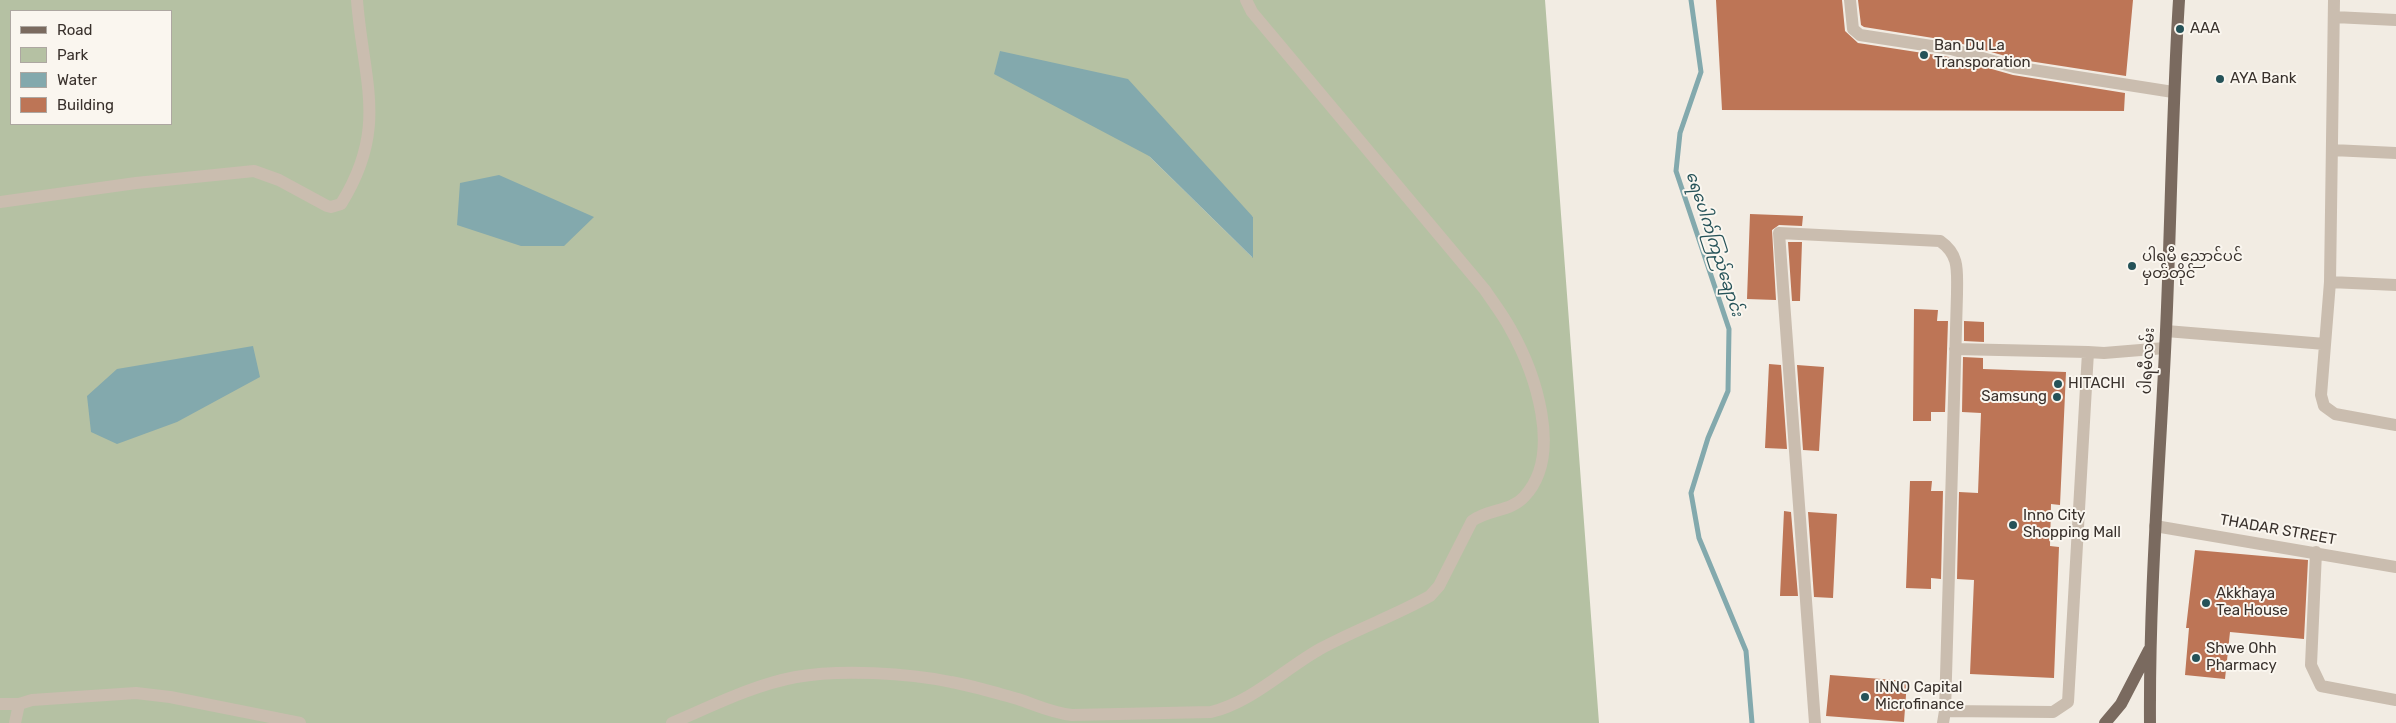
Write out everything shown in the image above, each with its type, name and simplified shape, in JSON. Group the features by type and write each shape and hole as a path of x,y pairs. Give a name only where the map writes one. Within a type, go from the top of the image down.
{"main road":[{"name":"ပါရမီလမ်း","path":"2150,723 2150,648 2166,331 2173,92 2180,0"},
{"path":"2106,723 2121,704 2150,648"}],"street":[{"path":"0,202 136,183 254,170 279,180 327,206 331,207 341,204 358,171 369,136 368,82 357,0"},
{"path":"672,723 735,696 796,677 838,674 927,678 953,682 1019,700 1058,714 1211,712 1234,704 1250,695 1319,650 1430,596 1439,586 1472,521 1479,516 1517,503 1536,480 1542,466 1544,449 1543,426 1531,374 1510,328 1485,290 1252,12 1246,0"},
{"path":"1850,0 1853,29 1860,34 1951,50 2014,67 2173,92"},
{"path":"2334,0 2330,282 2321,395 2324,406 2335,414 2396,425"},
{"path":"2334,17 2396,20"},
{"path":"2332,150 2396,153"},
{"path":"1815,723 1779,233 1940,241 1952,249 1957,266 1956,349 1944,717 2052,712 2068,702 2088,352"},
{"path":"2330,282 2396,285"},
{"path":"2166,331 2325,344"},
{"path":"1956,349 2104,353 2165,348"},
{"name":"THADAR STREET","path":"2155,526 2396,567"},
{"path":"2316,552 2311,665 2314,676 2321,686 2396,700"},
{"path":"0,704 19,704 32,700 136,693 170,697 300,723"},
{"path":"15,723 19,704"}],"green space":[{"path":"0,0 1545,0 1599,723 0,723","holes":["1149,156 1253,217 1252,257"]}],"water":[{"path":"1000,51 1128,79 1253,217 1253,258 1149,156 994,74"},
{"path":"499,175 594,217 564,246 521,246 457,225 460,183"},
{"path":"253,346 260,377 177,422 117,444 91,432 87,396 117,369"}],"building":[{"path":"1716,0 1842,0 1845,31 1858,43 1949,57 2013,75 2125,93 2124,111 1722,110"},
{"path":"1858,0 2133,0 2126,76 2016,59 1952,41 1864,27 1861,25"},
{"path":"1750,214 1803,216 1802,226 1779,225 1772,230 1776,300 1747,299"},
{"path":"1788,242 1802,242 1800,301 1792,301"},
{"path":"1914,309 1938,310 1937,321 1948,321 1945,412 1931,412 1931,421 1913,421"},
{"path":"1964,321 1984,322 1984,342 1964,341"},
{"name":"Inno City Shopping Mall","path":"1963,357 1983,358 1983,369 2066,372 2060,505 2051,504 2050,546 2059,547 2054,678 1970,674 1974,580 1957,579 1959,492 1978,493 1981,413 1962,412"},
{"path":"1769,364 1781,365 1787,449 1765,448"},
{"path":"1797,365 1824,367 1819,451 1803,450"},
{"path":"1910,481 1932,481 1931,491 1943,491 1941,579 1931,578 1931,589 1906,588"},
{"path":"1784,511 1791,512 1798,596 1780,596"},
{"path":"1808,512 1837,514 1833,598 1814,597"},
{"path":"2195,550 2308,560 2304,639 2230,632 2225,679 2185,675 2189,628 2186,628"},
{"path":"1830,675 1907,681 1904,722 1826,716"}],"waterway":[{"name":"ရေပေါက်ကြည်ချောင်း","path":"1691,0 1701,72 1680,133 1676,171 1729,329 1728,391 1708,438 1691,493 1699,538 1746,651 1752,723"}],"place":[{"name":"AAA","path":"2180,29"},
{"name":"Ban Du La Transporation","path":"1924,55"},
{"name":"AYA Bank","path":"2220,79"},
{"name":"ပါရမီ ညောင်ပင် မှတ်တိုင်","path":"2132,266"},
{"name":"HITACHI","path":"2058,384"},
{"name":"Samsung","path":"2057,397"},
{"name":"Inno City Shopping Mall","path":"2013,525"},
{"name":"Akkhaya Tea House","path":"2206,603"},
{"name":"Shwe Ohh Pharmacy","path":"2196,658"},
{"name":"INNO Capital Microfinance","path":"1865,697"}]}
